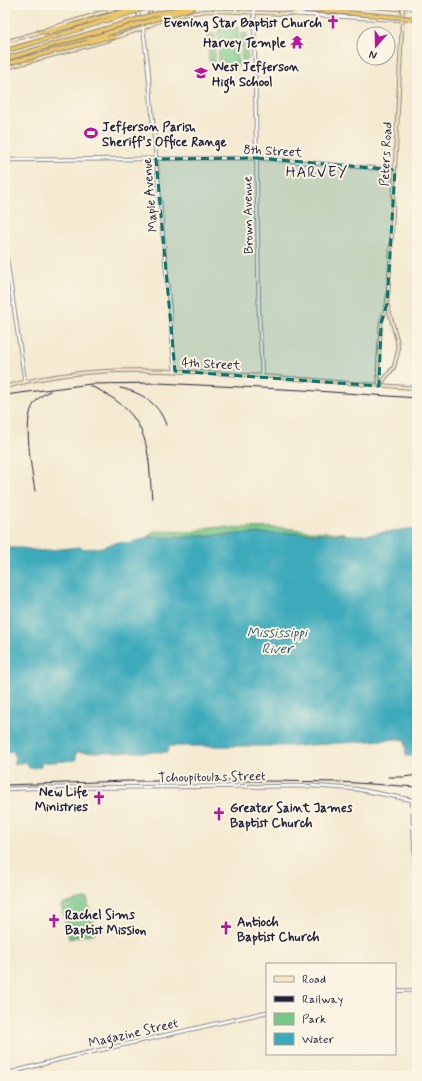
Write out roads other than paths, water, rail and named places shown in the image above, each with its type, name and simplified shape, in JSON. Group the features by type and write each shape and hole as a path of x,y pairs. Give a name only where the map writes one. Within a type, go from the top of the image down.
{"highway":[{"path":"39,32 62,28 149,5"},
{"path":"5,51 155,5"},
{"path":"30,61 47,52 191,9 197,5"},
{"path":"5,59 152,15 201,5"},
{"path":"260,5 417,19"},
{"path":"5,64 104,38 115,37"}],"main road":[{"path":"5,42 126,5"},
{"path":"149,5 148,8 151,16 161,20"},
{"path":"235,11 240,5"},
{"path":"260,5 269,13"},
{"path":"380,5 400,6"},
{"path":"5,68 115,37 143,28 161,20 191,13 205,11 235,11 292,14 322,6 400,6"},
{"name":"Peters Road","path":"379,386 378,367 382,319 387,304 395,170 402,20 400,6"},
{"name":"Peters Road","path":"379,386 394,367 398,351 397,340 387,304"},
{"name":"4th Street","path":"5,387 25,382 89,372 136,370 262,376 417,388"}],"street":[{"name":"Maple Avenue","path":"135,5 143,28 148,67 175,372"},
{"name":"Brown Avenue","path":"254,5 259,313 262,376"},
{"path":"292,14 402,20"},
{"name":"8th Street","path":"5,160 256,158 395,170"},
{"path":"5,247 25,382"},
{"name":"Tchoupitoulas Street","path":"5,789 313,786 356,789 417,801"},
{"path":"412,800 417,900"},
{"path":"396,991 417,990"},
{"name":"Magazine Street","path":"5,1074 61,1059 266,1012"}],"water":[{"name":"Mississippi River","path":"417,528 417,756 406,756 405,740 398,739 298,746 169,746 168,752 76,752 76,760 41,763 41,767 29,768 26,762 15,765 14,751 5,752 5,548 22,548 41,551 80,547 82,549 97,548 118,542 130,544 134,541 154,537 182,538 202,535 207,537 217,535 226,536 238,534 284,533 362,535"}],"waterway":[{"path":"96,5 96,11"}],"tunnel":[{"path":"399,6 417,7"},
{"path":"399,9 417,10"}],"railway":[{"path":"5,395 91,384 158,383 302,390 417,398"},
{"path":"90,386 114,399 126,409 142,432 148,456 152,499"},
{"path":"120,388 135,392 148,400 159,410 166,425"},
{"path":"35,491 28,439 29,418 32,407 36,401 50,391"},
{"path":"388,777 417,775"},
{"path":"5,785 128,781 267,781 340,782 417,787"}],"place":[{"name":"Evening Star Baptist Church","path":"333,22"},
{"name":"Harvey Temple","path":"297,42"},
{"name":"West Jefferson High School","path":"201,73"},
{"name":"Jefferson Parish Sheriff's Office Range","path":"91,133"},
{"name":"New Life Ministries","path":"99,798"},
{"name":"Greater Saint James Baptist Church","path":"219,814"},
{"name":"Rachel Sims Baptist Mission","path":"54,921"},
{"name":"Antioch Baptist Church","path":"226,928"}],"district":[{"name":"HARVEY","path":"317,172"}]}
